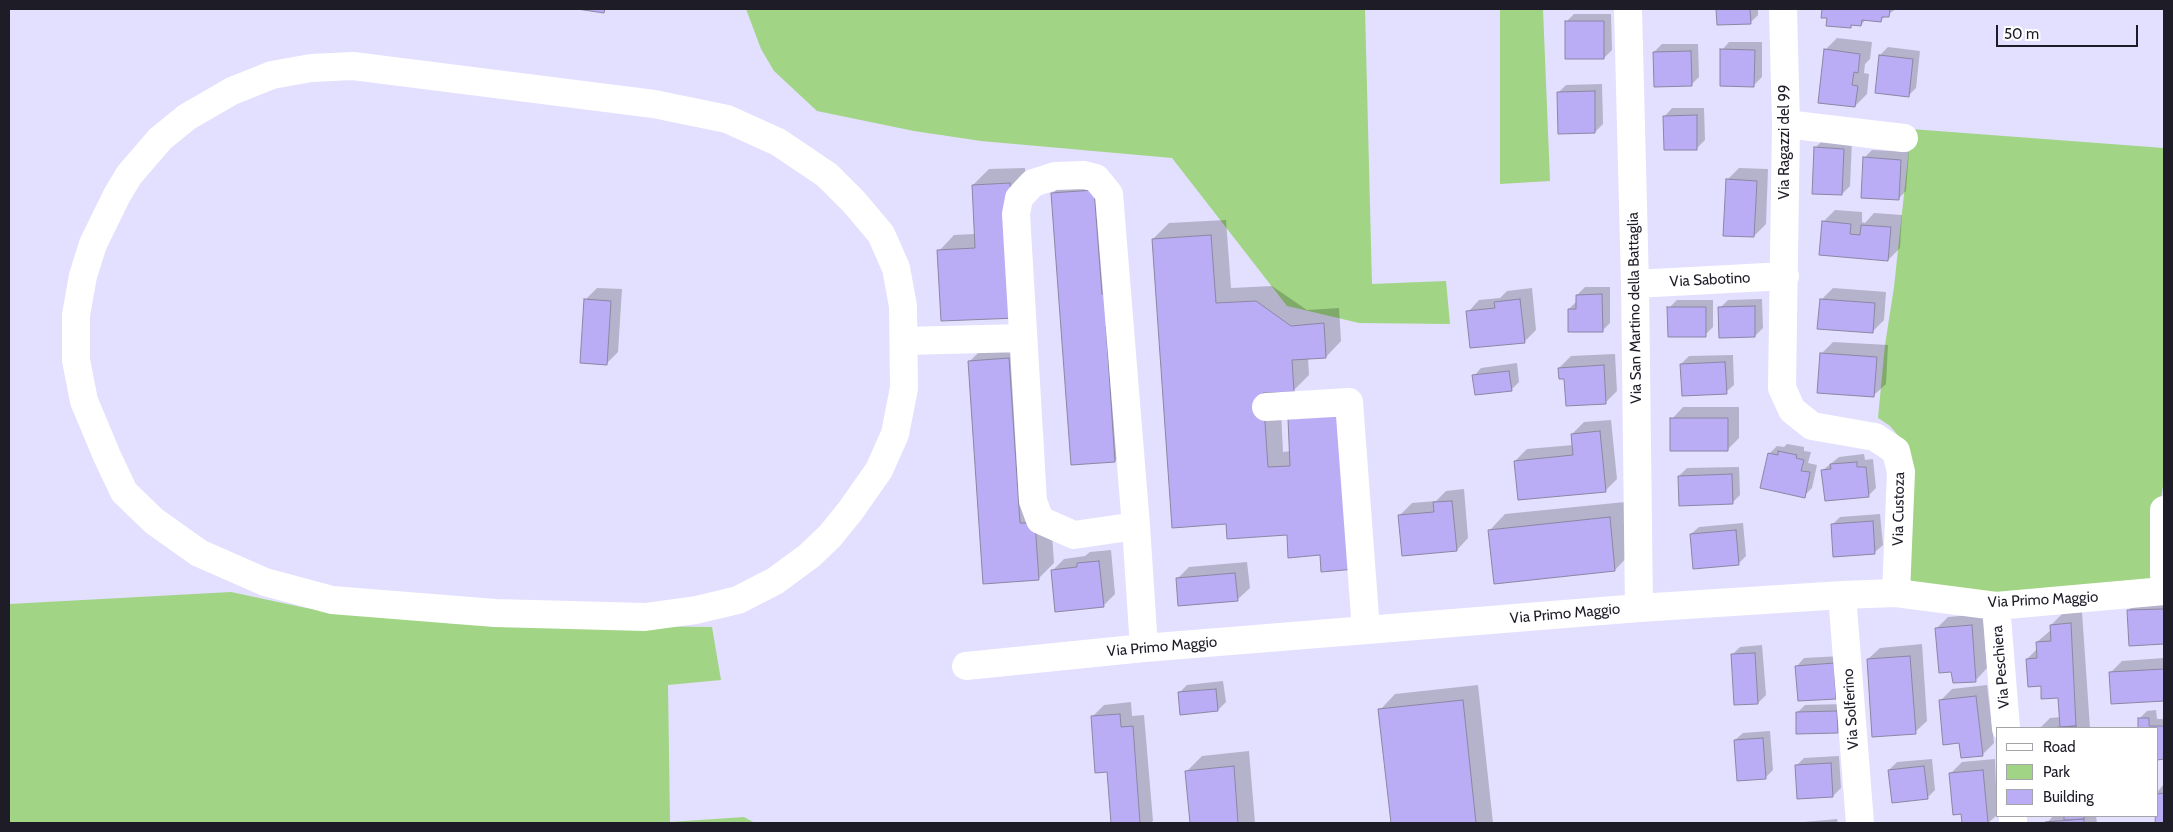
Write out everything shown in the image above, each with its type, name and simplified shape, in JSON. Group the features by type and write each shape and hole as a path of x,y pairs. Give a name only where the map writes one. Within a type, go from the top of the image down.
{"street":[{"name":"Via San Martino della Battaglia","path":"1628,9 1635,284 1639,608"},
{"name":"Via Ragazzi del 99","path":"1783,9 1786,124 1782,388 1792,410 1812,426 1875,437"},
{"path":"353,66 654,104 727,119 778,142 827,175 881,234 896,268 903,306 904,341 904,388 895,434 878,470 852,510 830,536 809,556 775,581 738,600 696,610 646,617 495,613 332,600 265,582 199,553 154,522 124,492 84,401 76,360 76,315 83,276 93,244 129,175 160,139 194,112 232,91 272,75 311,68 353,66"},
{"path":"1786,124 1904,138"},
{"path":"1136,526 1074,535 1040,520 1034,501 1016,214 1019,198 1032,183 1055,176 1084,175 1096,178 1109,194 1136,526 1144,648"},
{"name":"Via Sabotino","path":"1635,284 1785,276"},
{"path":"904,341 1023,338"},
{"path":"1266,407 1348,402 1366,630"},
{"name":"Via Custoza","path":"1875,437 1896,451 1901,472 1896,593"},
{"path":"2164,510 2164,575"},
{"name":"Via Primo Maggio","path":"966,666 1144,648 1366,630 1639,608 1842,595 1896,593 1996,606 2164,592"},
{"name":"Via Solferino","path":"1842,595 1860,823"},
{"name":"Via Peschiera","path":"1996,606 2006,727"}],"green space":[{"path":"746,9 1365,9 1372,284 1446,281 1450,324 1359,323 1287,306 1172,158 981,141 914,131 817,111 774,71 761,49"},
{"path":"1500,9 1543,9 1550,181 1500,184"},
{"path":"1911,129 2164,148 2164,479 2160,506 2158,580 1991,597 1923,588 1910,580 1901,439 1890,426 1878,418"},
{"path":"231,592 306,608 457,624 712,627 721,680 668,685 670,822 744,817 755,823 9,823 9,604"}],"building":[{"path":"577,9 605,9 604,13"},
{"path":"1716,9 1750,9 1751,24 1717,25"},
{"path":"1822,9 1890,9 1889,17 1882,17 1881,22 1862,20 1861,26 1851,25 1851,28 1826,26 1827,18 1821,18"},
{"path":"1565,21 1604,21 1604,59 1565,59"},
{"path":"1720,49 1755,50 1754,87 1720,86"},
{"path":"1824,49 1860,54 1858,73 1854,72 1852,85 1858,86 1855,107 1818,103"},
{"path":"1691,51 1692,86 1654,87 1653,52"},
{"path":"1879,55 1913,59 1909,97 1875,93"},
{"path":"1595,91 1595,133 1558,134 1557,92"},
{"path":"1697,115 1697,150 1664,150 1663,116"},
{"path":"1814,147 1844,149 1842,195 1812,194"},
{"path":"1863,157 1901,160 1899,200 1861,198"},
{"path":"1726,179 1757,181 1754,237 1723,236"},
{"path":"1010,183 1017,318 941,321 937,250 975,248 972,185"},
{"path":"1094,190 1102,294 1111,293 1113,326 1106,326 1115,462 1071,465 1051,193"},
{"path":"1822,221 1851,224 1850,234 1860,235 1861,225 1891,227 1888,261 1819,255"},
{"path":"1211,235 1216,303 1256,301 1291,326 1324,323 1326,358 1292,360 1294,392 1263,393 1268,467 1290,466 1288,419 1346,415 1356,569 1321,572 1320,555 1288,558 1287,535 1227,539 1226,524 1172,528 1152,239"},
{"path":"1602,294 1603,332 1568,332 1568,309 1576,309 1576,295"},
{"path":"584,299 611,301 607,365 580,363"},
{"path":"1520,299 1525,343 1470,348 1466,311 1495,308 1494,302"},
{"path":"1820,299 1875,303 1873,333 1817,329"},
{"path":"1755,306 1755,337 1719,338 1718,307"},
{"path":"1667,307 1706,307 1706,337 1668,337"},
{"path":"1820,353 1877,357 1874,397 1817,393"},
{"path":"1009,358 1020,523 1035,523 1039,580 983,584 968,361"},
{"path":"1725,362 1727,394 1682,396 1680,364"},
{"path":"1604,365 1606,404 1566,406 1564,379 1559,379 1558,368"},
{"path":"1509,371 1512,391 1475,395 1472,375"},
{"path":"1670,418 1728,418 1728,451 1670,451"},
{"path":"1600,431 1606,492 1518,500 1514,461 1573,455 1571,434"},
{"path":"1778,451 1797,455 1796,458 1804,460 1801,471 1810,472 1805,498 1760,488 1768,453 1778,455"},
{"path":"1857,462 1857,467 1866,467 1869,497 1825,501 1821,470 1831,469 1830,464"},
{"path":"1732,474 1733,504 1679,506 1678,476"},
{"path":"1452,501 1457,551 1402,556 1398,515 1434,512 1433,502"},
{"path":"1610,517 1615,571 1494,584 1488,530"},
{"path":"1873,521 1875,554 1833,557 1831,524"},
{"path":"1736,530 1739,565 1693,569 1690,534"},
{"path":"1099,561 1104,607 1055,612 1051,570 1077,567 1077,563"},
{"path":"1235,573 1238,601 1178,606 1176,578"},
{"path":"2164,609 2164,644 2129,646 2127,610"},
{"path":"2071,623 2076,726 2060,727 2058,698 2041,699 2041,686 2028,687 2026,659 2037,658 2036,642 2051,641 2050,625"},
{"path":"1972,625 1976,682 1953,683 1951,672 1939,673 1935,628"},
{"path":"1755,653 1758,704 1734,705 1731,654"},
{"path":"1910,656 1916,734 1872,737 1867,659"},
{"path":"1834,663 1836,699 1798,701 1795,666"},
{"path":"2164,669 2164,701 2111,704 2109,672"},
{"path":"1216,689 1218,711 1180,715 1178,692"},
{"path":"1976,696 1983,756 1961,758 1959,743 1943,745 1939,700"},
{"path":"1463,700 1476,823 1391,823 1378,709"},
{"path":"1837,711 1838,733 1796,734 1796,712"},
{"path":"1120,714 1121,727 1133,726 1140,823 1111,823 1107,772 1095,773 1091,716"},
{"path":"2138,718 2149,718 2149,726 2164,726 2164,759 2158,760 2158,727 2138,727"},
{"path":"1763,738 1766,779 1737,781 1734,740"},
{"path":"1831,763 1833,797 1797,799 1795,765"},
{"path":"1234,766 1238,823 1190,823 1185,771"},
{"path":"1924,766 1928,799 1892,803 1888,770"},
{"path":"1983,770 1988,823 1962,823 1961,814 1953,815 1949,773"},
{"path":"2164,793 2164,823 2155,823 2155,817 2158,817 2158,794"},
{"path":"2064,817 2084,817 2084,819 2064,820"},
{"path":"2084,819 2084,823 2045,823 2045,822"}]}
